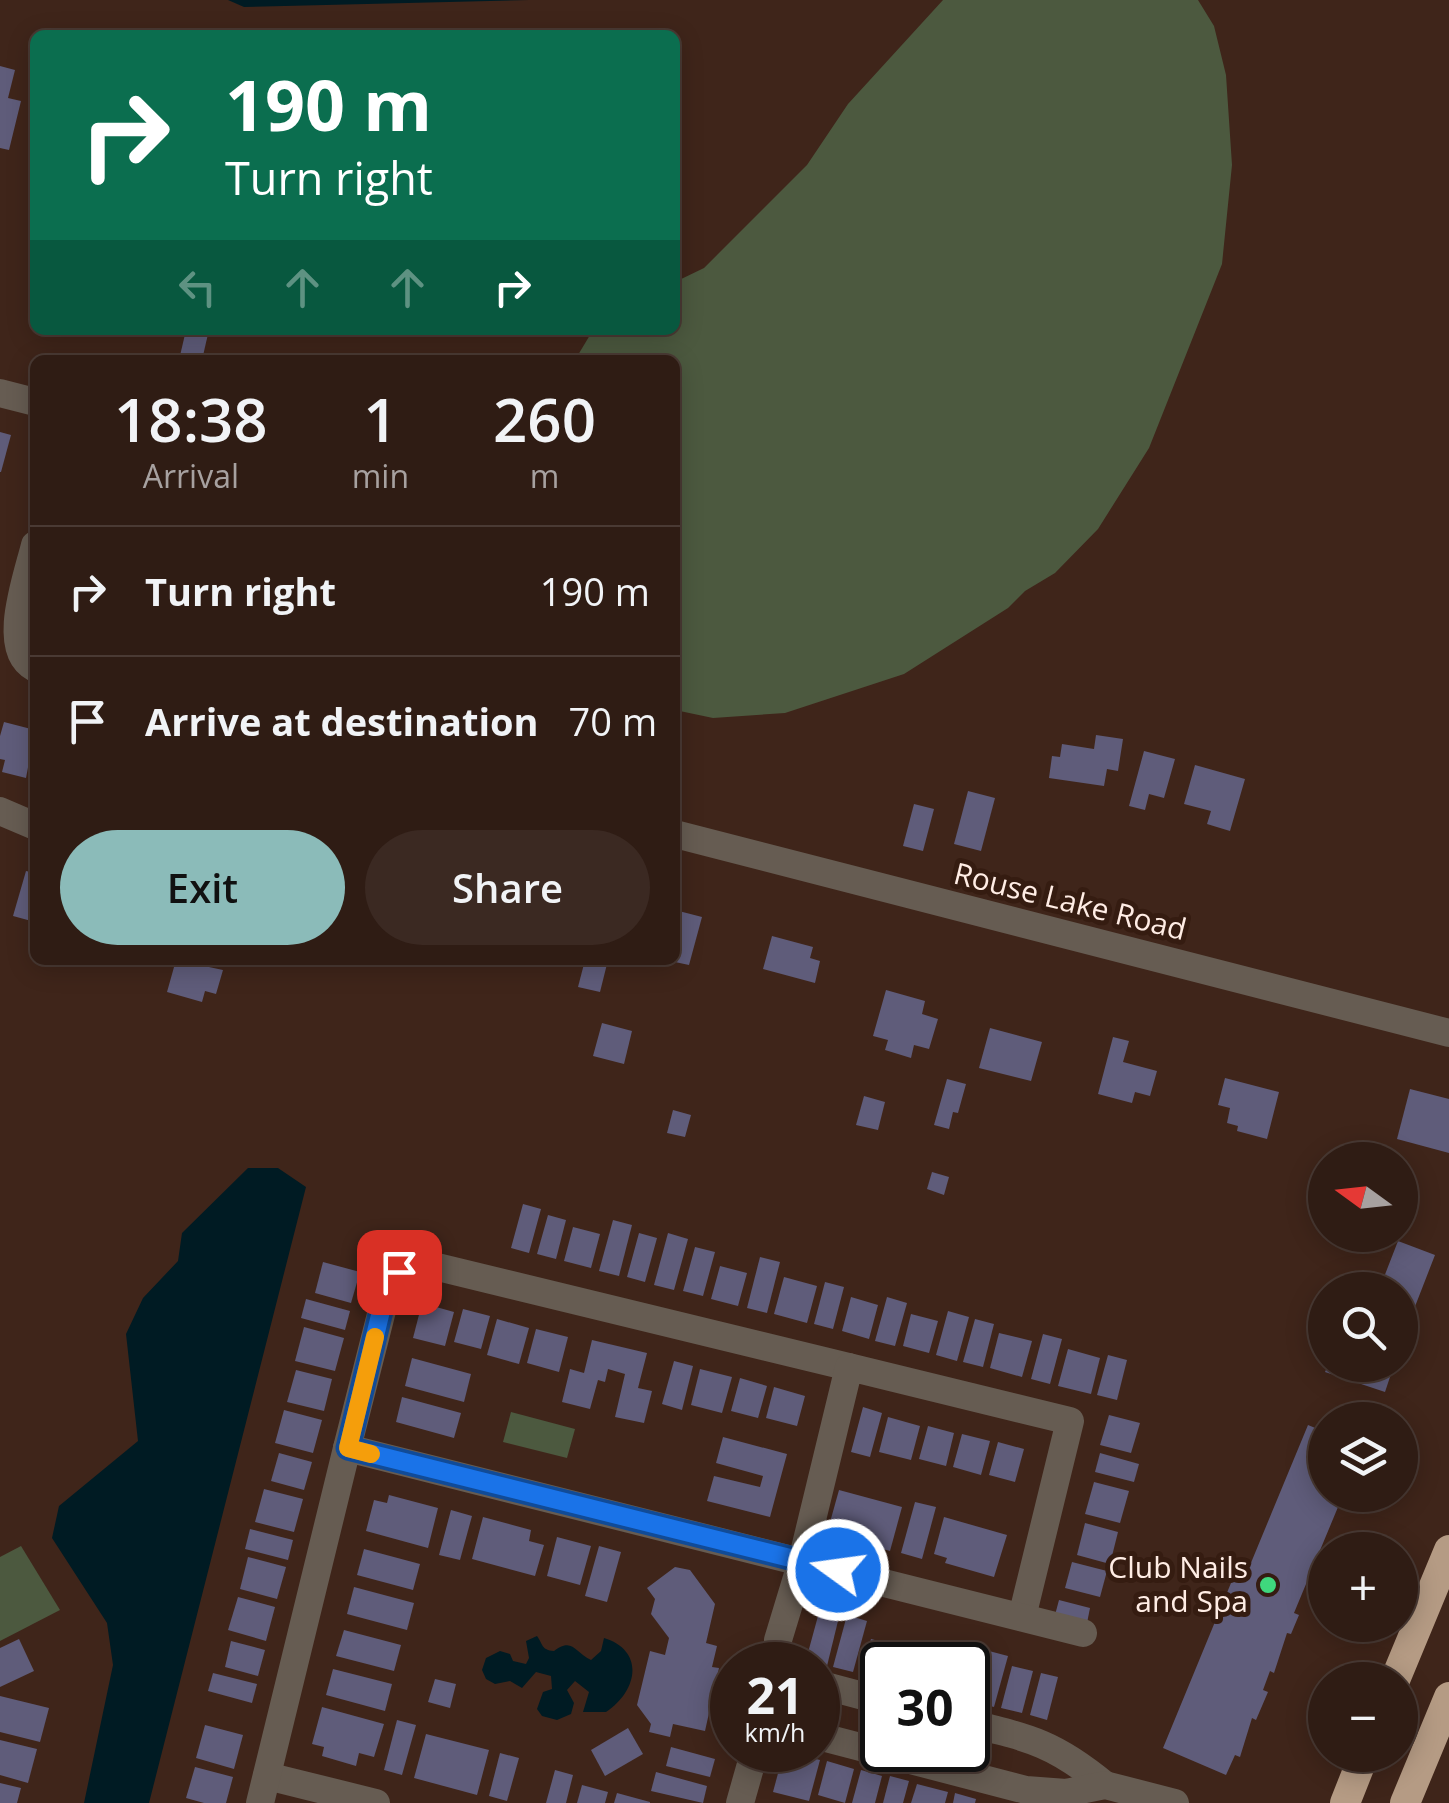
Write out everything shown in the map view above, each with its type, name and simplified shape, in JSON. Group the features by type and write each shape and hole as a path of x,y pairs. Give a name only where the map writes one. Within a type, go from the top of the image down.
{"highway":[{"path":"1402,1662 1449,1550"},
{"path":"1405,1803 1449,1697"},
{"path":"1345,1803 1357,1772"}],"street":[{"path":"0,392 30,401"},
{"path":"30,566 14,643 18,655 30,664"},
{"path":"0,811 30,824"},
{"name":"Rouse Lake Road","path":"680,835 1449,1032"},
{"path":"376,1803 264,1789 388,1282 416,1262 1070,1421 1022,1617"},
{"path":"778,1642 849,1367"},
{"path":"348,1448 1083,1633"},
{"path":"990,1728 1042,1742 1076,1761 1105,1786"},
{"path":"840,1742 1026,1790 1066,1793 1105,1786 1174,1803"},
{"path":"740,1803 749,1772"}],"green space":[{"path":"943,0 1198,0 1214,26 1226,75 1232,165 1222,264 1149,448 1098,529 1055,573 904,674 785,713 713,718 680,711 680,355 578,355 590,335 680,335 680,280 704,268 807,165 848,104"},
{"path":"511,1412 575,1429 567,1458 503,1442"},
{"path":"21,1546 60,1610 0,1641 0,1557"}],"water":[{"path":"228,0 529,0 244,7"},
{"path":"248,1168 278,1168 306,1187 149,1803 84,1803 113,1665 107,1623 52,1538 59,1506 138,1441 126,1334 143,1298 178,1261 182,1233"},
{"path":"537,1636 547,1649 570,1646 591,1660 601,1651 604,1638 617,1644 631,1662 625,1694 606,1712 583,1712 589,1692 575,1681 567,1690 574,1703 571,1714 557,1720 542,1716 537,1709 543,1692 552,1689 551,1676 536,1672 522,1688 510,1681 495,1684 486,1679 482,1670 486,1658 500,1651 510,1654 513,1661 526,1664 526,1641"}],"building":[{"path":"0,66 15,70 8,98 21,101 9,150 0,148"},
{"path":"185,335 208,335 203,355 180,355"},
{"path":"0,432 11,435 1,472 0,472"},
{"path":"4,722 30,729 26,778 2,772 5,760 0,759"},
{"path":"1096,735 1123,739 1118,771 1107,769 1104,786 1049,778 1052,756 1060,757 1062,744 1094,749"},
{"path":"1144,751 1175,759 1164,798 1149,794 1145,810 1129,806"},
{"path":"1195,765 1245,779 1230,831 1207,824 1211,811 1184,804"},
{"path":"968,791 995,798 981,851 954,844"},
{"path":"914,804 934,809 923,851 903,846"},
{"path":"26,871 30,872 30,921 13,916"},
{"path":"680,911 702,917 689,965 680,963"},
{"path":"772,936 813,947 810,958 820,961 815,983 763,969"},
{"path":"175,965 223,970 216,994 205,991 202,1002 167,992"},
{"path":"584,965 607,965 600,992 578,987"},
{"path":"886,990 925,1001 922,1014 938,1019 929,1049 914,1045 911,1058 885,1050 888,1040 873,1036"},
{"path":"602,1023 632,1031 624,1064 593,1056"},
{"path":"990,1028 1042,1042 1031,1081 979,1068"},
{"path":"1113,1037 1129,1041 1123,1062 1157,1071 1150,1096 1135,1092 1132,1103 1098,1094"},
{"path":"1225,1078 1279,1092 1267,1139 1237,1131 1238,1126 1227,1123 1230,1108 1218,1105"},
{"path":"947,1079 966,1084 949,1129 934,1125"},
{"path":"1410,1089 1449,1099 1449,1153 1397,1139"},
{"path":"864,1096 885,1102 878,1130 856,1125"},
{"path":"673,1110 691,1115 685,1137 667,1133"},
{"path":"932,1172 949,1177 944,1195 927,1189"},
{"path":"523,1204 541,1209 529,1253 511,1248"},
{"path":"548,1215 566,1220 556,1259 537,1254"},
{"path":"613,1220 632,1225 619,1276 599,1271"},
{"path":"573,1227 600,1234 591,1268 564,1261"},
{"path":"639,1233 657,1238 645,1282 627,1277"},
{"path":"668,1233 688,1239 674,1290 654,1285"},
{"path":"695,1247 715,1252 703,1296 683,1291"},
{"path":"1418,1249 1435,1255 1418,1299 1418,1272 1386,1272 1394,1252 1418,1252"},
{"path":"760,1257 780,1262 767,1313 747,1308"},
{"path":"323,1262 360,1272 351,1303 315,1293"},
{"path":"720,1266 747,1273 738,1306 711,1299"},
{"path":"784,1277 817,1286 807,1323 774,1314"},
{"path":"825,1282 844,1287 833,1329 814,1324"},
{"path":"851,1297 878,1305 869,1339 842,1331"},
{"path":"887,1297 907,1303 895,1346 875,1341"},
{"path":"306,1299 350,1311 345,1330 301,1318"},
{"path":"422,1303 454,1312 445,1346 413,1338"},
{"path":"463,1309 490,1316 481,1349 454,1342"},
{"path":"948,1311 969,1317 957,1361 936,1355"},
{"path":"911,1314 938,1321 929,1353 903,1346"},
{"path":"497,1319 529,1328 519,1364 487,1355"},
{"path":"975,1319 994,1324 983,1367 963,1362"},
{"path":"304,1327 344,1338 335,1371 295,1361"},
{"path":"536,1329 568,1337 559,1372 527,1363"},
{"path":"999,1333 1032,1341 1022,1377 990,1368"},
{"path":"1043,1334 1062,1339 1050,1384 1031,1379"},
{"path":"592,1340 647,1353 638,1388 652,1391 644,1423 615,1417 625,1374 608,1369 605,1382 598,1380 590,1409 562,1402 570,1369 584,1373"},
{"path":"1068,1349 1100,1358 1091,1394 1058,1386"},
{"path":"1108,1355 1127,1360 1117,1400 1097,1395"},
{"path":"412,1358 471,1374 464,1402 405,1386"},
{"path":"674,1361 693,1366 682,1410 662,1404"},
{"path":"700,1369 732,1377 722,1413 691,1405"},
{"path":"296,1370 332,1379 324,1411 287,1402"},
{"path":"740,1378 767,1386 758,1418 731,1411"},
{"path":"1355,1382 1388,1382 1385,1392"},
{"path":"774,1387 805,1396 797,1426 766,1418"},
{"path":"402,1397 461,1413 454,1438 396,1422"},
{"path":"863,1407 882,1413 870,1457 851,1452"},
{"path":"284,1410 322,1420 313,1453 275,1443"},
{"path":"1109,1415 1140,1423 1131,1453 1100,1445"},
{"path":"888,1417 920,1426 911,1460 879,1452"},
{"path":"1308,1425 1308,1512 1336,1512 1328,1532 1308,1532 1308,1579 1294,1613 1299,1615 1291,1634 1287,1633 1274,1673 1270,1671 1263,1690 1268,1692 1256,1720 1252,1718 1240,1757 1235,1755 1226,1775 1163,1748 1238,1566 1248,1570"},
{"path":"928,1426 954,1433 946,1466 919,1459"},
{"path":"962,1434 990,1441 981,1475 953,1467"},
{"path":"723,1437 787,1454 770,1517 707,1501 714,1476 760,1487 763,1476 716,1463"},
{"path":"998,1442 1024,1449 1015,1482 989,1475"},
{"path":"279,1453 312,1462 304,1490 271,1481"},
{"path":"1100,1453 1139,1464 1134,1482 1095,1472"},
{"path":"1094,1482 1129,1491 1120,1523 1085,1514"},
{"path":"264,1489 303,1499 294,1532 255,1522"},
{"path":"839,1490 902,1507 890,1551 827,1533"},
{"path":"389,1495 438,1508 428,1548 366,1531 374,1500 387,1503"},
{"path":"915,1502 936,1507 922,1559 901,1553"},
{"path":"451,1510 472,1516 460,1560 439,1555"},
{"path":"483,1517 531,1530 529,1541 544,1545 535,1576 472,1559"},
{"path":"944,1517 1007,1535 994,1577 945,1563 947,1558 934,1554"},
{"path":"1085,1523 1118,1532 1110,1564 1077,1555"},
{"path":"250,1529 293,1540 288,1560 245,1549"},
{"path":"557,1537 591,1546 580,1585 547,1576"},
{"path":"599,1546 621,1552 607,1602 585,1596"},
{"path":"364,1549 420,1564 413,1590 357,1575"},
{"path":"248,1557 286,1567 277,1599 240,1589"},
{"path":"1072,1562 1107,1571 1100,1597 1065,1588"},
{"path":"675,1567 690,1570 715,1604 706,1643 710,1644 710,1708 705,1731 673,1724 670,1737 649,1732 651,1724 637,1705 650,1651 665,1655 669,1638 651,1614 655,1599 647,1588"},
{"path":"354,1587 414,1603 407,1630 347,1614"},
{"path":"238,1597 275,1607 266,1641 228,1630"},
{"path":"1059,1600 1090,1608 1087,1623 1055,1615"},
{"path":"847,1615 867,1621 853,1672 840,1669 840,1642"},
{"path":"818,1616 838,1621 833,1642 811,1642"},
{"path":"344,1630 401,1645 394,1671 336,1656"},
{"path":"19,1639 34,1671 0,1687 0,1648"},
{"path":"231,1641 265,1650 258,1676 225,1667"},
{"path":"990,1651 1008,1656 994,1707 990,1706"},
{"path":"1012,1666 1033,1671 1022,1713 1001,1708"},
{"path":"333,1669 392,1684 385,1711 326,1695"},
{"path":"213,1673 257,1684 252,1703 208,1691"},
{"path":"1041,1673 1058,1677 1047,1720 1030,1715"},
{"path":"435,1679 456,1684 450,1708 428,1702"},
{"path":"0,1696 49,1708 40,1742 0,1732"},
{"path":"322,1707 384,1724 374,1757 359,1753 356,1766 322,1756 324,1747 312,1744"},
{"path":"397,1720 416,1725 402,1775 384,1770"},
{"path":"205,1725 243,1735 234,1769 196,1758"},
{"path":"628,1728 643,1754 605,1776 591,1750"},
{"path":"426,1734 489,1750 477,1795 414,1778"},
{"path":"0,1740 37,1749 28,1783 0,1775"},
{"path":"671,1747 710,1758 711,1772 710,1777 666,1766"},
{"path":"500,1753 519,1758 507,1801 489,1796"},
{"path":"840,1765 854,1769 845,1803 818,1795 824,1772 840,1772"},
{"path":"195,1767 233,1777 226,1803 186,1798"},
{"path":"555,1770 573,1775 566,1803 546,1803"},
{"path":"656,1772 707,1786 703,1803 651,1791"},
{"path":"778,1772 817,1772 809,1801 773,1792"},
{"path":"860,1772 882,1776 875,1803 852,1803"},
{"path":"890,1776 909,1781 903,1803 883,1803"},
{"path":"0,1783 21,1788 17,1803 0,1803"},
{"path":"917,1784 948,1792 945,1803 911,1803"},
{"path":"582,1785 608,1792 605,1803 577,1803"},
{"path":"617,1793 650,1802 650,1803 614,1803"},
{"path":"955,1793 976,1799 975,1803 953,1803"}],"slow traffic":[{"path":"371,1454 348,1448 375,1337"}],"place":[{"name":"Club Nails and Spa","path":"1268,1585"}],"route":[{"path":"399,1272 388,1282 348,1448 838,1570"}]}
